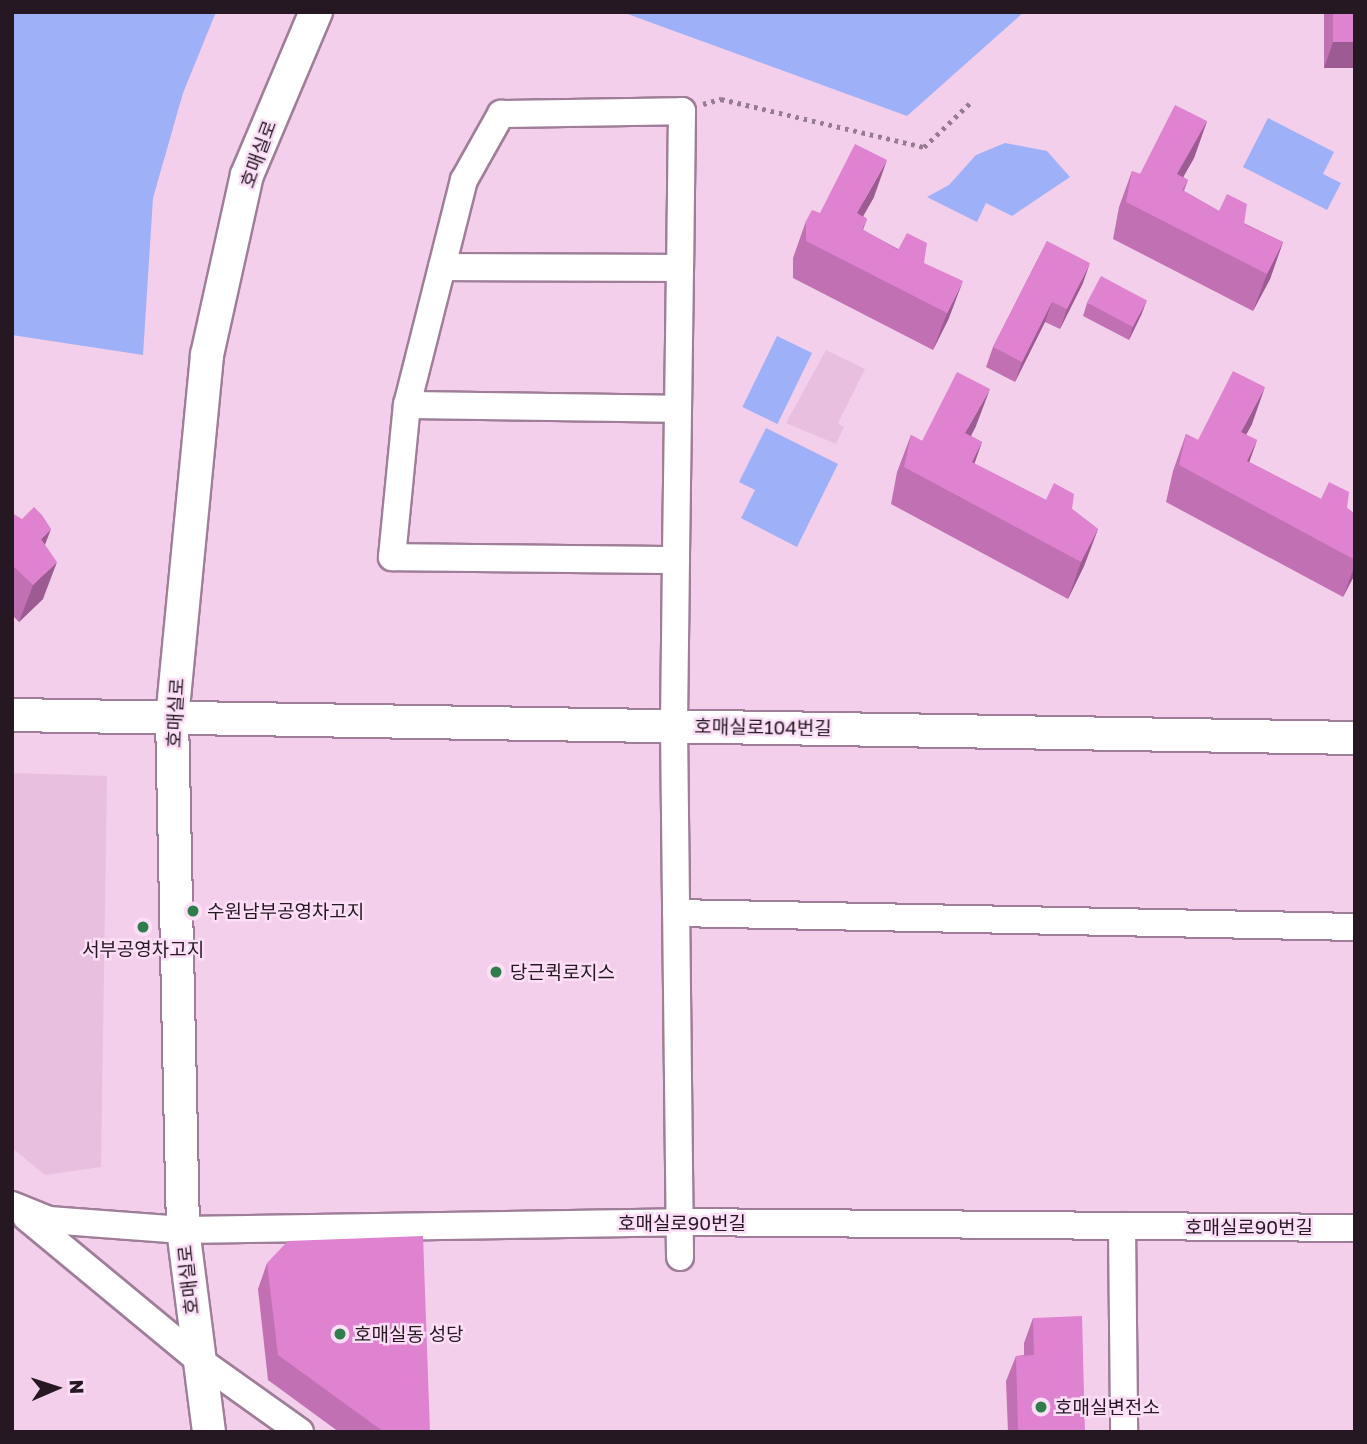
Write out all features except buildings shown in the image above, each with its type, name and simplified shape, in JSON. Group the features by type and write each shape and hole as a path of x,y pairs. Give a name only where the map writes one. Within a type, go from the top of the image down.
{"street":[{"name":"호매실로","path":"209,1432 195,1357 183,1230 172,719 207,355 247,175 316,12"},
{"path":"677,560 392,557 407,405 464,180 501,114 682,111 677,560 674,726 680,1257"},
{"path":"442,267 680,268"},
{"path":"407,405 678,409"},
{"name":"호매실로104번길","path":"12,715 1355,737"},
{"path":"676,913 1355,927"},
{"path":"12,1206 195,1357 300,1432"},
{"name":"호매실로90번길","path":"12,1206 49,1220 183,1230 680,1222 1355,1228"},
{"path":"1122,1226 1124,1432"}],"path":[{"path":"682,111 722,99 924,147 971,102"}],"shaded area":[{"path":"12,12 216,12 183,93 153,198 143,355 12,335"},
{"path":"622,12 1024,12 907,116"},
{"path":"1268,118 1334,152 1323,174 1341,183 1327,210 1243,167"},
{"path":"1005,143 1047,151 1070,177 1012,216 986,203 977,222 927,197 949,185 976,155"},
{"path":"777,336 812,353 777,424 742,407"},
{"path":"826,350 865,369 838,423 844,427 836,444 786,423"},
{"path":"766,428 838,464 797,547 741,518 755,490 739,482"},
{"path":"12,773 107,776 101,1167 45,1175 12,1148"}],"place":[{"name":"수원남부공영차고지","path":"193,911"},
{"name":"서부공영차고지","path":"143,927"},
{"name":"당근퀵로지스","path":"496,972"},
{"name":"호매실동 성당","path":"340,1334"},
{"name":"호매실변전소","path":"1041,1407"}]}
